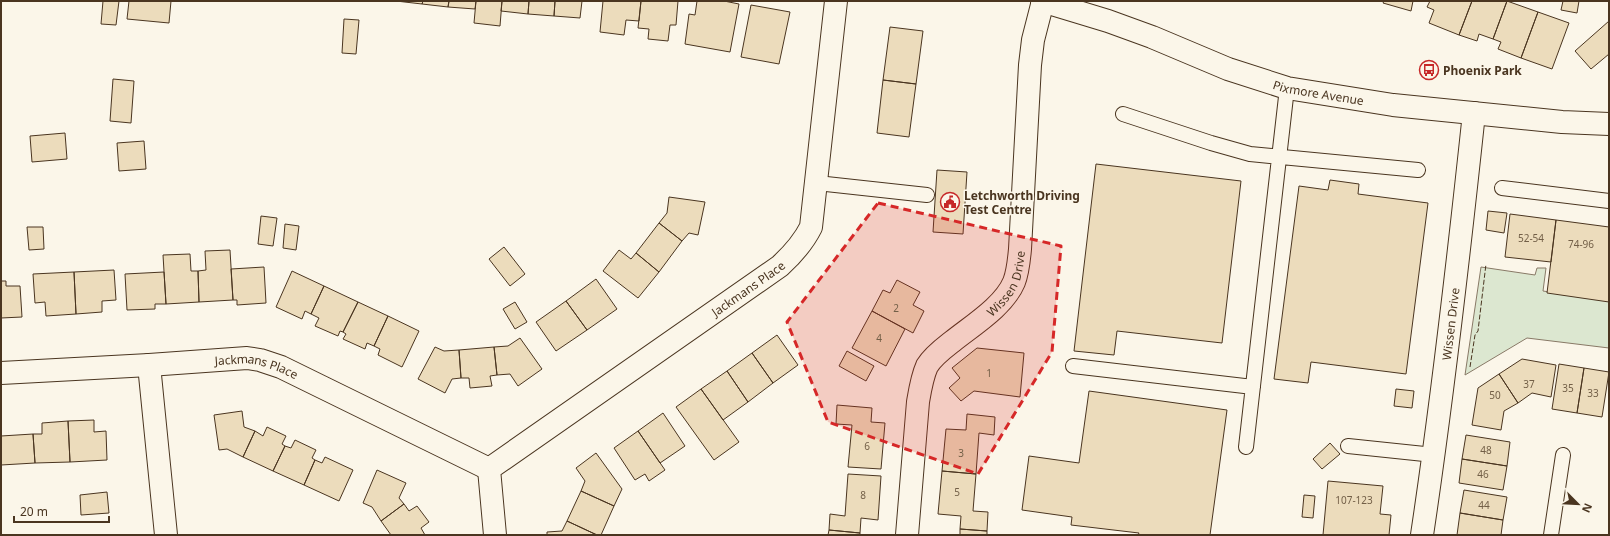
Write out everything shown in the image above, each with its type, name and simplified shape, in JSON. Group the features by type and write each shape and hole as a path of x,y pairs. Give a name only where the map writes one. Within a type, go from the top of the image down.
{"street":[{"name":"Jackmans Place","path":"1,372 149,365 247,358 260,360 281,367 489,469 780,266 793,254 804,240 811,227 817,183 836,1"},
{"name":"Pixmore Avenue","path":"1042,1 1108,21 1228,68 1287,88 1393,105 1562,122 1609,124"},
{"name":"Wissen Drive","path":"907,535 918,402 922,382 928,365 940,352 997,306 1006,296 1014,283 1018,272 1030,65 1033,40 1042,1"},
{"name":"Wissen Drive","path":"1422,535 1434,455 1459,255 1474,113"},
{"path":"149,365 166,535"},
{"path":"489,469 495,535"}],"lane":[{"path":"1246,447 1287,88"},
{"path":"1124,114 1211,143 1250,154 1418,170"},
{"path":"817,183 927,195"},
{"path":"1502,188 1609,201"},
{"path":"1073,366 1253,387"},
{"path":"1348,446 1434,455"},
{"path":"1551,535 1564,455"}],"highlighted area":[{"path":"878,203 1061,246 1052,352 978,474 828,422 787,322"}],"green space":[{"path":"1481,267 1535,275 1537,268 1546,268 1543,291 1609,301 1609,348 1527,338 1465,375"}],"building":[{"path":"103,1 119,1 116,25 101,24"},
{"path":"129,1 171,1 169,23 127,19"},
{"path":"396,1 423,1 422,4"},
{"path":"423,1 449,1 448,7 422,4"},
{"path":"449,1 476,1 475,9 448,7"},
{"path":"476,1 502,1 500,26 474,23"},
{"path":"502,1 529,1 528,14 501,11"},
{"path":"529,1 555,1 554,16 528,14"},
{"path":"555,1 582,1 580,18 554,16"},
{"path":"603,1 641,1 639,21 626,20 624,35 600,32"},
{"path":"641,1 678,1 676,25 670,25 668,41 648,39 649,29 638,28"},
{"path":"697,1 724,1 739,4 730,52 685,44 689,14 695,15"},
{"path":"1384,1 1413,1 1411,11 1383,3"},
{"path":"1430,1 1472,1 1459,35 1429,23 1434,10 1427,7"},
{"path":"1472,1 1507,1 1493,39 1479,34 1477,41 1459,35"},
{"path":"1507,1 1538,12 1521,58 1498,49 1501,42 1493,39"},
{"path":"1563,1 1579,1 1577,13 1561,10"},
{"path":"751,5 790,12 779,64 741,57"},
{"path":"1538,12 1569,23 1552,69 1521,58"},
{"path":"344,19 359,20 356,54 342,53"},
{"path":"1609,21 1609,54 1591,69 1575,51"},
{"path":"890,27 923,31 916,84 883,80"},
{"path":"113,79 134,81 131,123 110,121"},
{"path":"883,80 916,84 909,137 877,133"},
{"path":"65,133 67,159 32,162 30,136"},
{"path":"144,141 146,169 119,171 117,143"},
{"path":"1096,164 1241,181 1222,343 1117,331 1114,355 1074,351"},
{"name":"Letchworth Driving Test Centre","path":"937,170 967,172 963,234 933,232"},
{"path":"1330,180 1359,184 1358,194 1428,203 1406,374 1311,362 1308,383 1274,379 1299,186 1328,190"},
{"path":"669,197 705,202 698,235 689,233 682,241 659,223 667,213"},
{"path":"1488,211 1507,213 1504,233 1486,230"},
{"path":"1510,214 1556,220 1551,262 1505,257"},
{"path":"261,216 277,218 273,246 258,244"},
{"path":"1556,220 1609,227 1609,302 1547,293"},
{"path":"659,223 682,241 659,272 636,253"},
{"path":"285,224 299,226 296,250 283,248"},
{"path":"27,227 43,227 44,249 29,250"},
{"path":"504,247 525,274 510,286 489,259"},
{"path":"230,250 233,300 199,302 198,271 206,270 205,251"},
{"path":"619,250 631,259 636,253 659,272 638,298 603,271"},
{"path":"190,254 191,271 198,271 199,302 166,304 163,255"},
{"path":"264,267 266,303 237,305 237,300 233,300 231,269"},
{"path":"114,270 116,300 102,301 102,312 76,314 74,272"},
{"path":"292,271 324,286 311,314 305,311 302,319 276,307"},
{"path":"74,272 76,314 46,316 45,302 35,303 33,274"},
{"path":"164,272 166,304 155,304 155,309 127,310 125,274"},
{"path":"596,279 617,309 587,330 566,301"},
{"path":"897,280 920,292 913,305 924,311 913,333 872,311 883,290 890,293"},
{"path":"1,281 6,281 6,286 20,286 22,317 1,318"},
{"path":"324,286 358,302 343,332 340,331 338,336 315,326 319,318 311,314"},
{"path":"566,301 587,330 556,351 536,322"},
{"path":"358,302 388,316 374,346 367,343 365,349 343,339 346,334 343,332"},
{"path":"515,302 527,322 515,329 503,309"},
{"path":"872,311 905,329 886,366 852,348"},
{"path":"388,316 419,331 402,367 378,355 380,349 374,346"},
{"path":"777,335 798,365 773,383 752,353"},
{"path":"520,338 542,369 518,386 510,374 497,375 494,347 508,346"},
{"path":"435,347 444,351 459,350 461,378 452,379 445,393 418,379"},
{"path":"494,347 497,375 490,376 492,386 470,388 469,378 461,378 459,350"},
{"path":"977,348 1024,353 1020,397 974,391 961,401 949,388 960,378 952,368"},
{"path":"847,351 874,366 866,381 839,366"},
{"path":"752,353 773,383 748,402 727,371"},
{"path":"1522,359 1556,365 1551,397 1532,393 1518,403 1499,374"},
{"path":"1559,364 1584,368 1577,413 1552,409"},
{"path":"1584,368 1609,372 1602,417 1577,413"},
{"path":"727,371 748,402 723,420 701,389"},
{"path":"1499,374 1518,403 1504,411 1501,430 1472,425 1478,388"},
{"path":"701,389 739,442 714,460 676,407"},
{"path":"1396,389 1414,391 1412,408 1394,406"},
{"path":"1089,391 1227,410 1210,535 1138,535 1139,533 1071,525 1072,517 1022,510 1029,456 1079,463"},
{"path":"837,405 872,408 871,422 885,423 881,469 848,467 852,425 836,424"},
{"path":"242,411 244,427 255,431 243,457 227,449 219,450 214,415"},
{"path":"663,413 685,446 660,463 638,431"},
{"path":"967,414 995,417 994,435 979,433 976,474 942,471 946,429 966,430"},
{"path":"94,420 94,432 106,431 107,460 70,462 68,421"},
{"path":"68,421 70,462 35,463 33,434 42,434 42,423"},
{"path":"267,427 286,436 282,444 285,446 273,471 243,457 255,431 263,436"},
{"path":"638,431 665,470 649,481 645,474 635,480 614,448"},
{"path":"33,434 35,463 1,465 1,436"},
{"path":"1466,435 1510,442 1507,466 1462,459"},
{"path":"295,440 316,450 312,458 315,460 304,485 273,471 285,446 291,448"},
{"path":"1330,443 1340,454 1322,469 1313,459"},
{"path":"596,453 622,489 614,506 581,491 585,481 576,468"},
{"path":"325,457 353,470 339,501 304,485 315,460 322,463"},
{"path":"1462,459 1507,466 1503,490 1459,483"},
{"path":"377,470 406,483 399,498 404,504 381,521 372,507 363,503"},
{"path":"942,471 976,474 973,511 988,512 987,531 960,529 961,516 938,514"},
{"path":"848,474 881,476 878,520 861,518 860,533 829,530 830,514 845,516"},
{"path":"1328,481 1383,486 1380,514 1391,515 1389,535 1323,535"},
{"path":"1464,490 1507,497 1503,520 1460,513"},
{"path":"581,491 614,506 601,535 597,535 567,521"},
{"path":"107,492 109,513 81,515 80,495"},
{"path":"1304,495 1315,496 1313,518 1302,517"},
{"path":"404,504 409,511 417,506 429,522 421,528 425,535 391,535 381,521"},
{"path":"1460,513 1503,520 1501,535 1457,535"},
{"path":"567,521 597,535 547,535 547,532 562,531"},
{"path":"960,529 987,531 987,535 960,535"},
{"path":"829,530 860,533 860,535 828,535"}],"fence":[{"path":"1470,367 1475,335 1478,331 1486,264"}],"place":[{"name":"Phoenix Park","path":"1429,70"},
{"name":"Letchworth Driving Test Centre","path":"950,202"}]}
